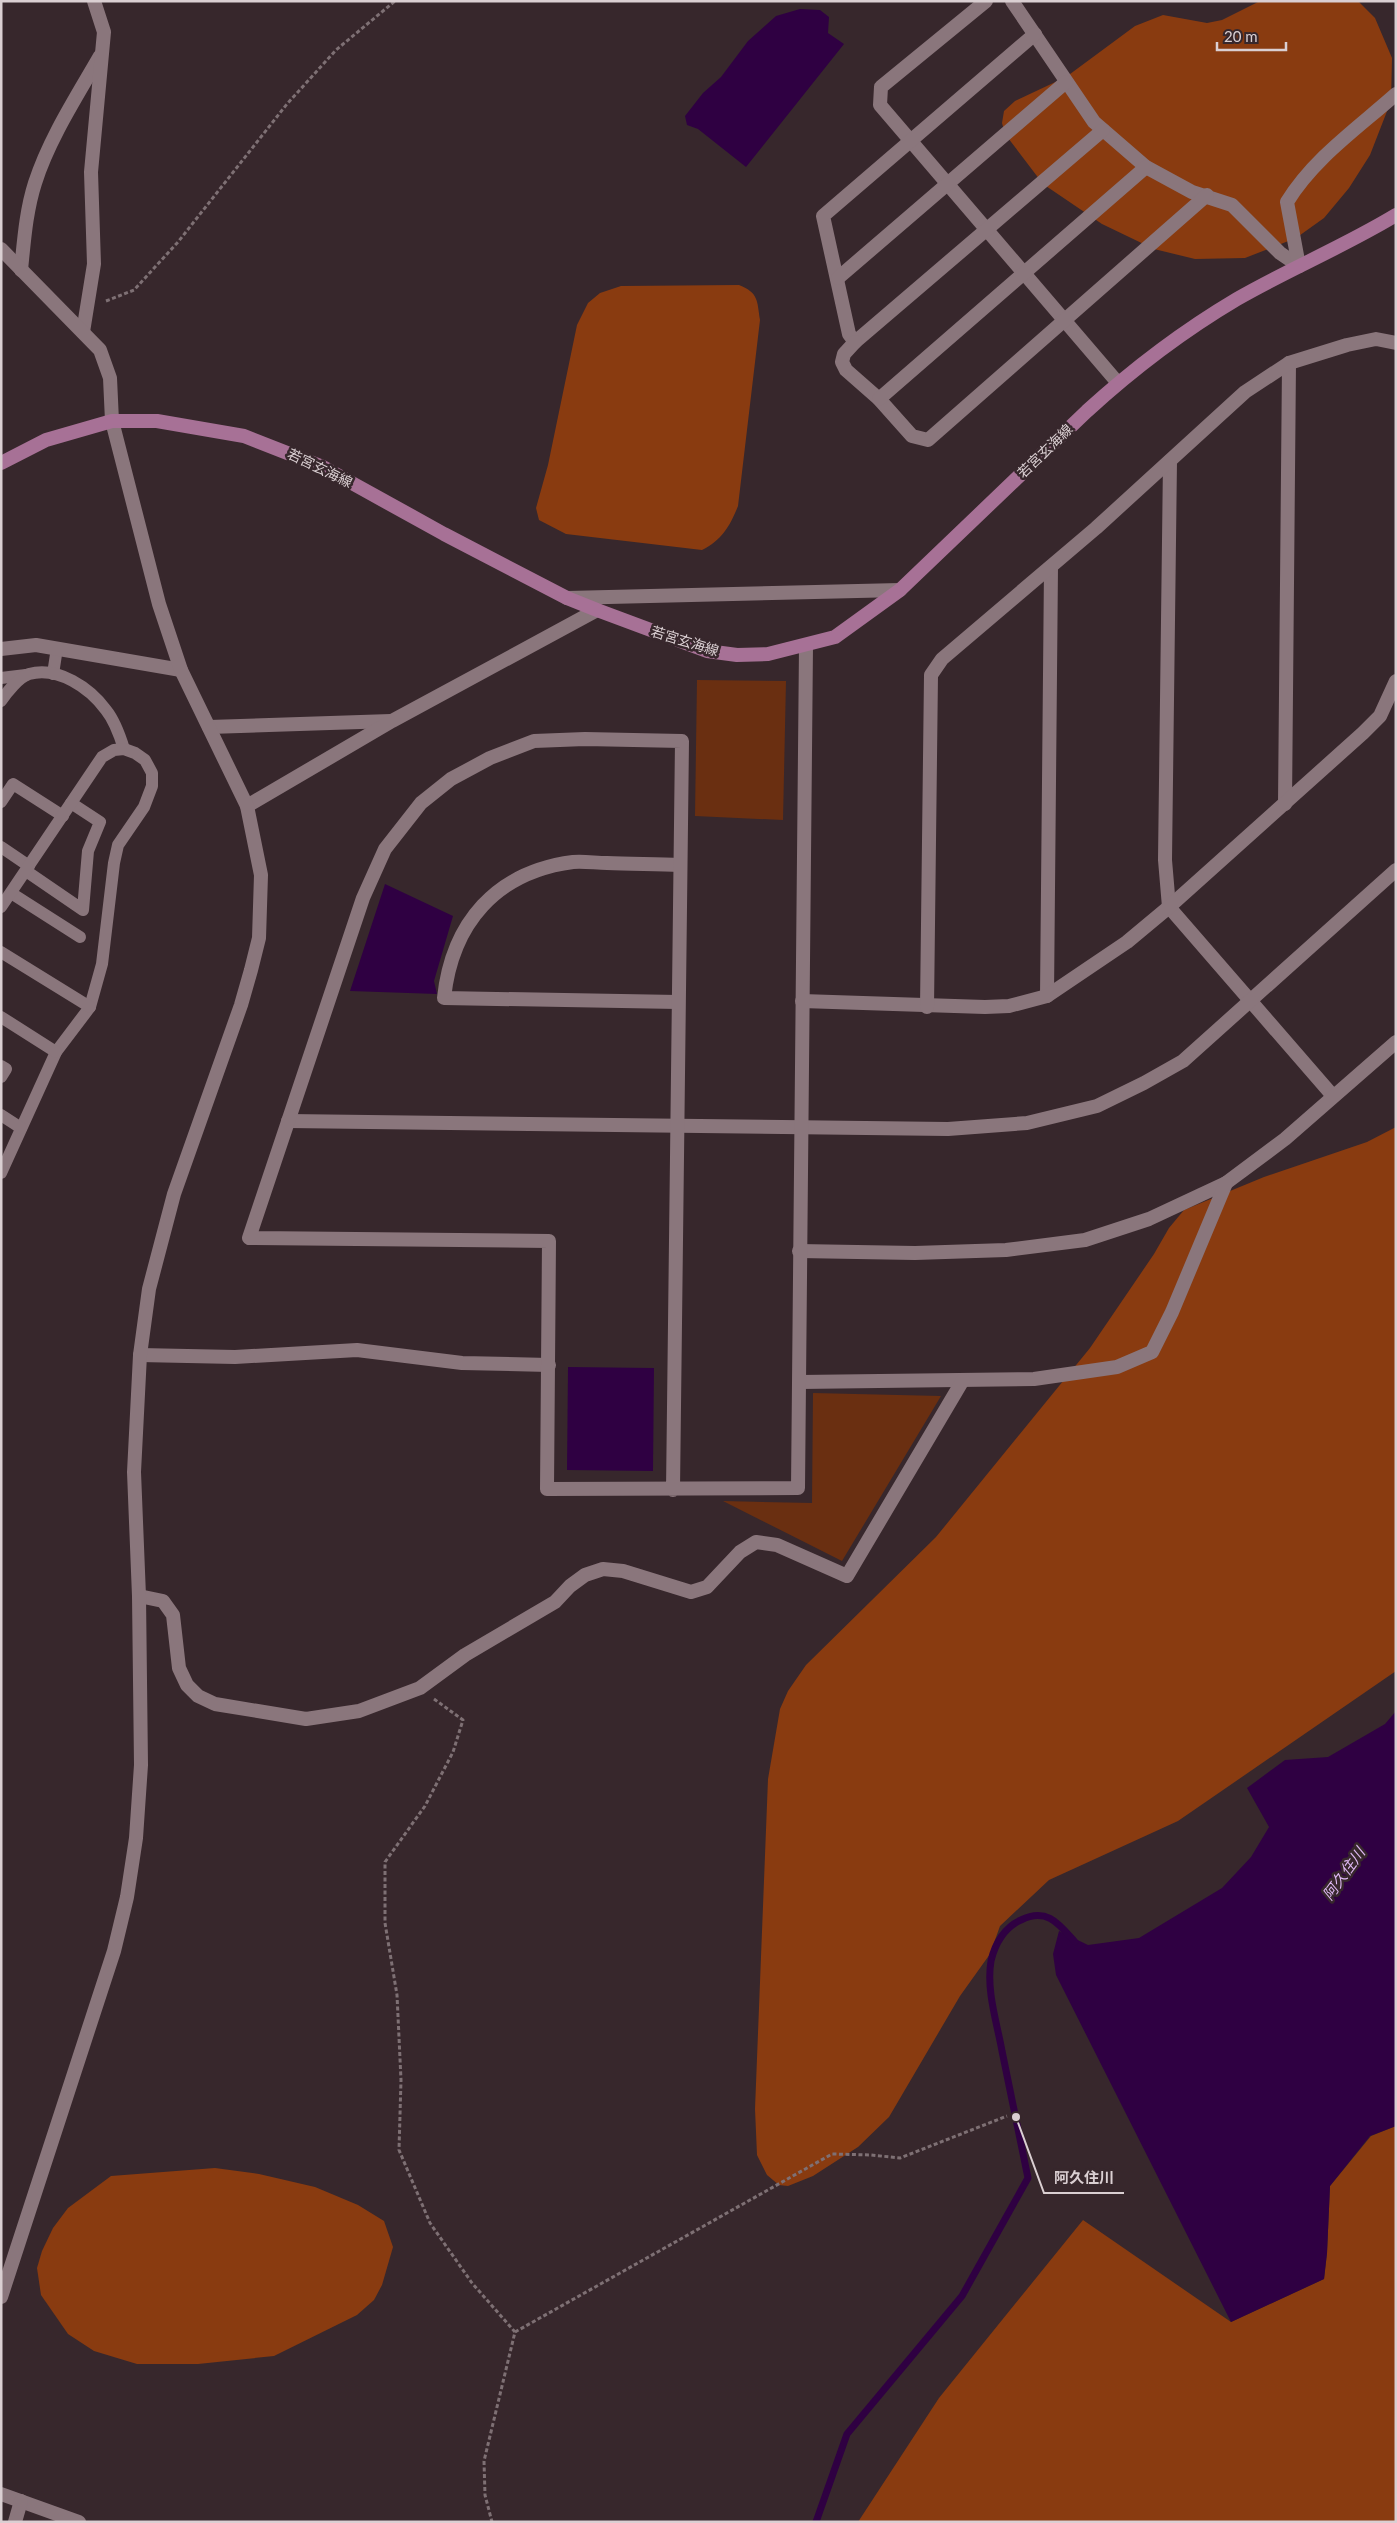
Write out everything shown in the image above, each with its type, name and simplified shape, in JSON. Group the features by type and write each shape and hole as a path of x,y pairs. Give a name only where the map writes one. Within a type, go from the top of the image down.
{"main road":[{"name":"若宮玄海線","path":"1,463 46,440 112,421 157,421 244,436 285,450 323,467 444,534 567,598 707,651 737,655 768,654 806,646 835,637 900,590 1118,383 1170,343 1236,300 1299,266 1392,222"}],"street":[{"path":"82,332 94,264 90,172 104,32 94,1"},
{"path":"986,1 881,87 880,105 1118,383"},
{"path":"1012,1 1094,122 1146,168 1192,192 1232,205 1280,253 1299,266"},
{"path":"855,342 849,334 823,216 1035,34"},
{"path":"22,270 26,222 35,182 64,118 102,52"},
{"path":"838,278 1066,82"},
{"path":"1299,266 1287,202 1300,181 1313,168 1396,94"},
{"path":"1103,130 855,342 844,354 843,364 879,399 912,436 928,440 1208,196"},
{"path":"879,399 1146,168"},
{"path":"1,249 100,350 110,378 112,421 159,604 181,670 247,806 261,874 259,938 241,1005 171,1202 149,1289 140,1355 134,1472 139,1596 141,1765 136,1838 127,1897 114,1951 1,2297"},
{"path":"927,1007 932,675 942,659 1051,567 1245,392 1289,363 1347,345 1376,339 1396,343"},
{"path":"1285,804 1289,363"},
{"path":"1170,461 1164,860 1169,907 1248,1001 1333,1096"},
{"path":"1047,996 1051,567"},
{"path":"567,598 900,590"},
{"path":"247,806 392,721 597,610"},
{"path":"1,649 36,645 181,670"},
{"path":"673,1490 682,741 585,739 534,742 490,758 451,779 421,804 385,849 363,898 249,1238 549,1241 548,1489 673,1490 798,1488 806,646"},
{"path":"802,1001 927,1007 1010,1006 1047,996 1128,942 1169,907 1380,716 1394,688"},
{"path":"209,727 392,721"},
{"path":"678,1002 444,998 447,971 461,934 478,909 518,878 574,862 680,865"},
{"path":"288,1121 948,1129 1027,1123 1097,1106 1183,1061 1396,870"},
{"path":"799,1251 915,1253 1006,1250 1085,1240 1149,1219 1226,1183 1284,1139 1396,1042"},
{"path":"800,1382 1034,1379 1117,1367 1152,1352 1172,1312 1226,1183"},
{"path":"140,1355 235,1357 357,1350 462,1364 549,1365"},
{"path":"139,1596 163,1601 173,1615 179,1668 187,1685 198,1696 215,1704 306,1719 359,1711 420,1688 465,1655 555,1602 570,1586 585,1575 604,1570 623,1571 691,1592 707,1587 740,1552 756,1542 776,1545 846,1576 963,1380"},
{"path":"1,2494 79,2522"},
{"path":"15,2522 21,2501"}],"lane":[{"path":"52,674 57,648"},
{"path":"1,678 42,672 75,682 107,711 124,749"},
{"path":"1,700 27,674"},
{"path":"1,907 102,757 114,750 124,749 146,760 152,773 152,786 144,807 118,845 114,863 102,964 90,1007 56,1052 1,1173"},
{"path":"1,802 13,784 63,816"},
{"path":"1,847 83,910 88,851 100,822 71,803"},
{"path":"11,893 80,937"},
{"path":"1,952 90,1007"},
{"path":"1,1017 56,1052"},
{"path":"1,1066 6,1069 1,1077"},
{"path":"1,1115 21,1128"}],"path":[{"path":"86,309 134,290 178,242 287,104 317,70 336,50 396,1"},
{"path":"420,1688 463,1720 453,1752 425,1806 385,1862 384,1923 397,1995 401,2080 399,2150 430,2223 472,2283 515,2332"},
{"path":"492,2522 485,2495 484,2461 515,2332 832,2154 900,2158 1007,2116"}],"shaded area":[{"path":"1260,1 1358,1 1375,18 1392,58 1391,101 1370,155 1349,188 1324,218 1296,238 1245,258 1195,259 1154,249 1102,224 1043,184 1005,134 1002,123 1004,111 1015,101 1066,77 1135,26 1163,15 1207,23 1222,20"},
{"path":"739,285 750,291 756,298 760,320 738,506 732,520 720,537 702,550 566,534 539,520 536,508 548,465 577,325 588,303 600,293 621,286"},
{"path":"697,680 786,681 783,820 695,816"},
{"path":"1396,1127 1396,1671 1178,1821 1049,1880 1000,1926 990,1954 960,1996 889,2117 858,2147 813,2176 788,2186 779,2185 767,2175 757,2155 755,2109 768,1779 780,1709 788,1691 806,1665 936,1537 1090,1348 1154,1254 1169,1228 1184,1210 1264,1177 1367,1142"},
{"path":"813,1393 941,1396 842,1561 723,1501 812,1503"},
{"path":"1396,2126 1396,2522 858,2522 939,2398 1083,2220 1231,2322 1324,2279 1330,2186 1371,2136"},
{"path":"215,2168 259,2174 315,2187 358,2205 384,2221 393,2247 382,2285 374,2300 357,2315 274,2356 198,2364 137,2364 94,2351 68,2334 41,2295 37,2268 42,2251 53,2228 68,2208 111,2176"}],"water":[{"path":"800,9 820,10 829,17 828,33 844,44 746,167 698,129 687,125 685,116 703,93 721,77 748,41 776,16"},
{"path":"385,884 453,916 434,981 437,994 350,991"},
{"path":"568,1367 654,1368 653,1471 567,1470"},
{"path":"1396,1711 1396,2126 1370,2136 1330,2186 1324,2279 1231,2322 1056,1975 1053,1954 1059,1931 1088,1945 1139,1938 1222,1888 1251,1857 1269,1827 1247,1788 1285,1760 1328,1757 1385,1724"}],"waterway":[{"name":"阿久住川","path":"816,2522 847,2434 962,2296 1028,2178 991,1995 990,1972 995,1948 1002,1936 1015,1923 1030,1916 1038,1915 1052,1919 1075,1942"}],"place":[{"name":"阿久住川","path":"1016,2117"}]}
